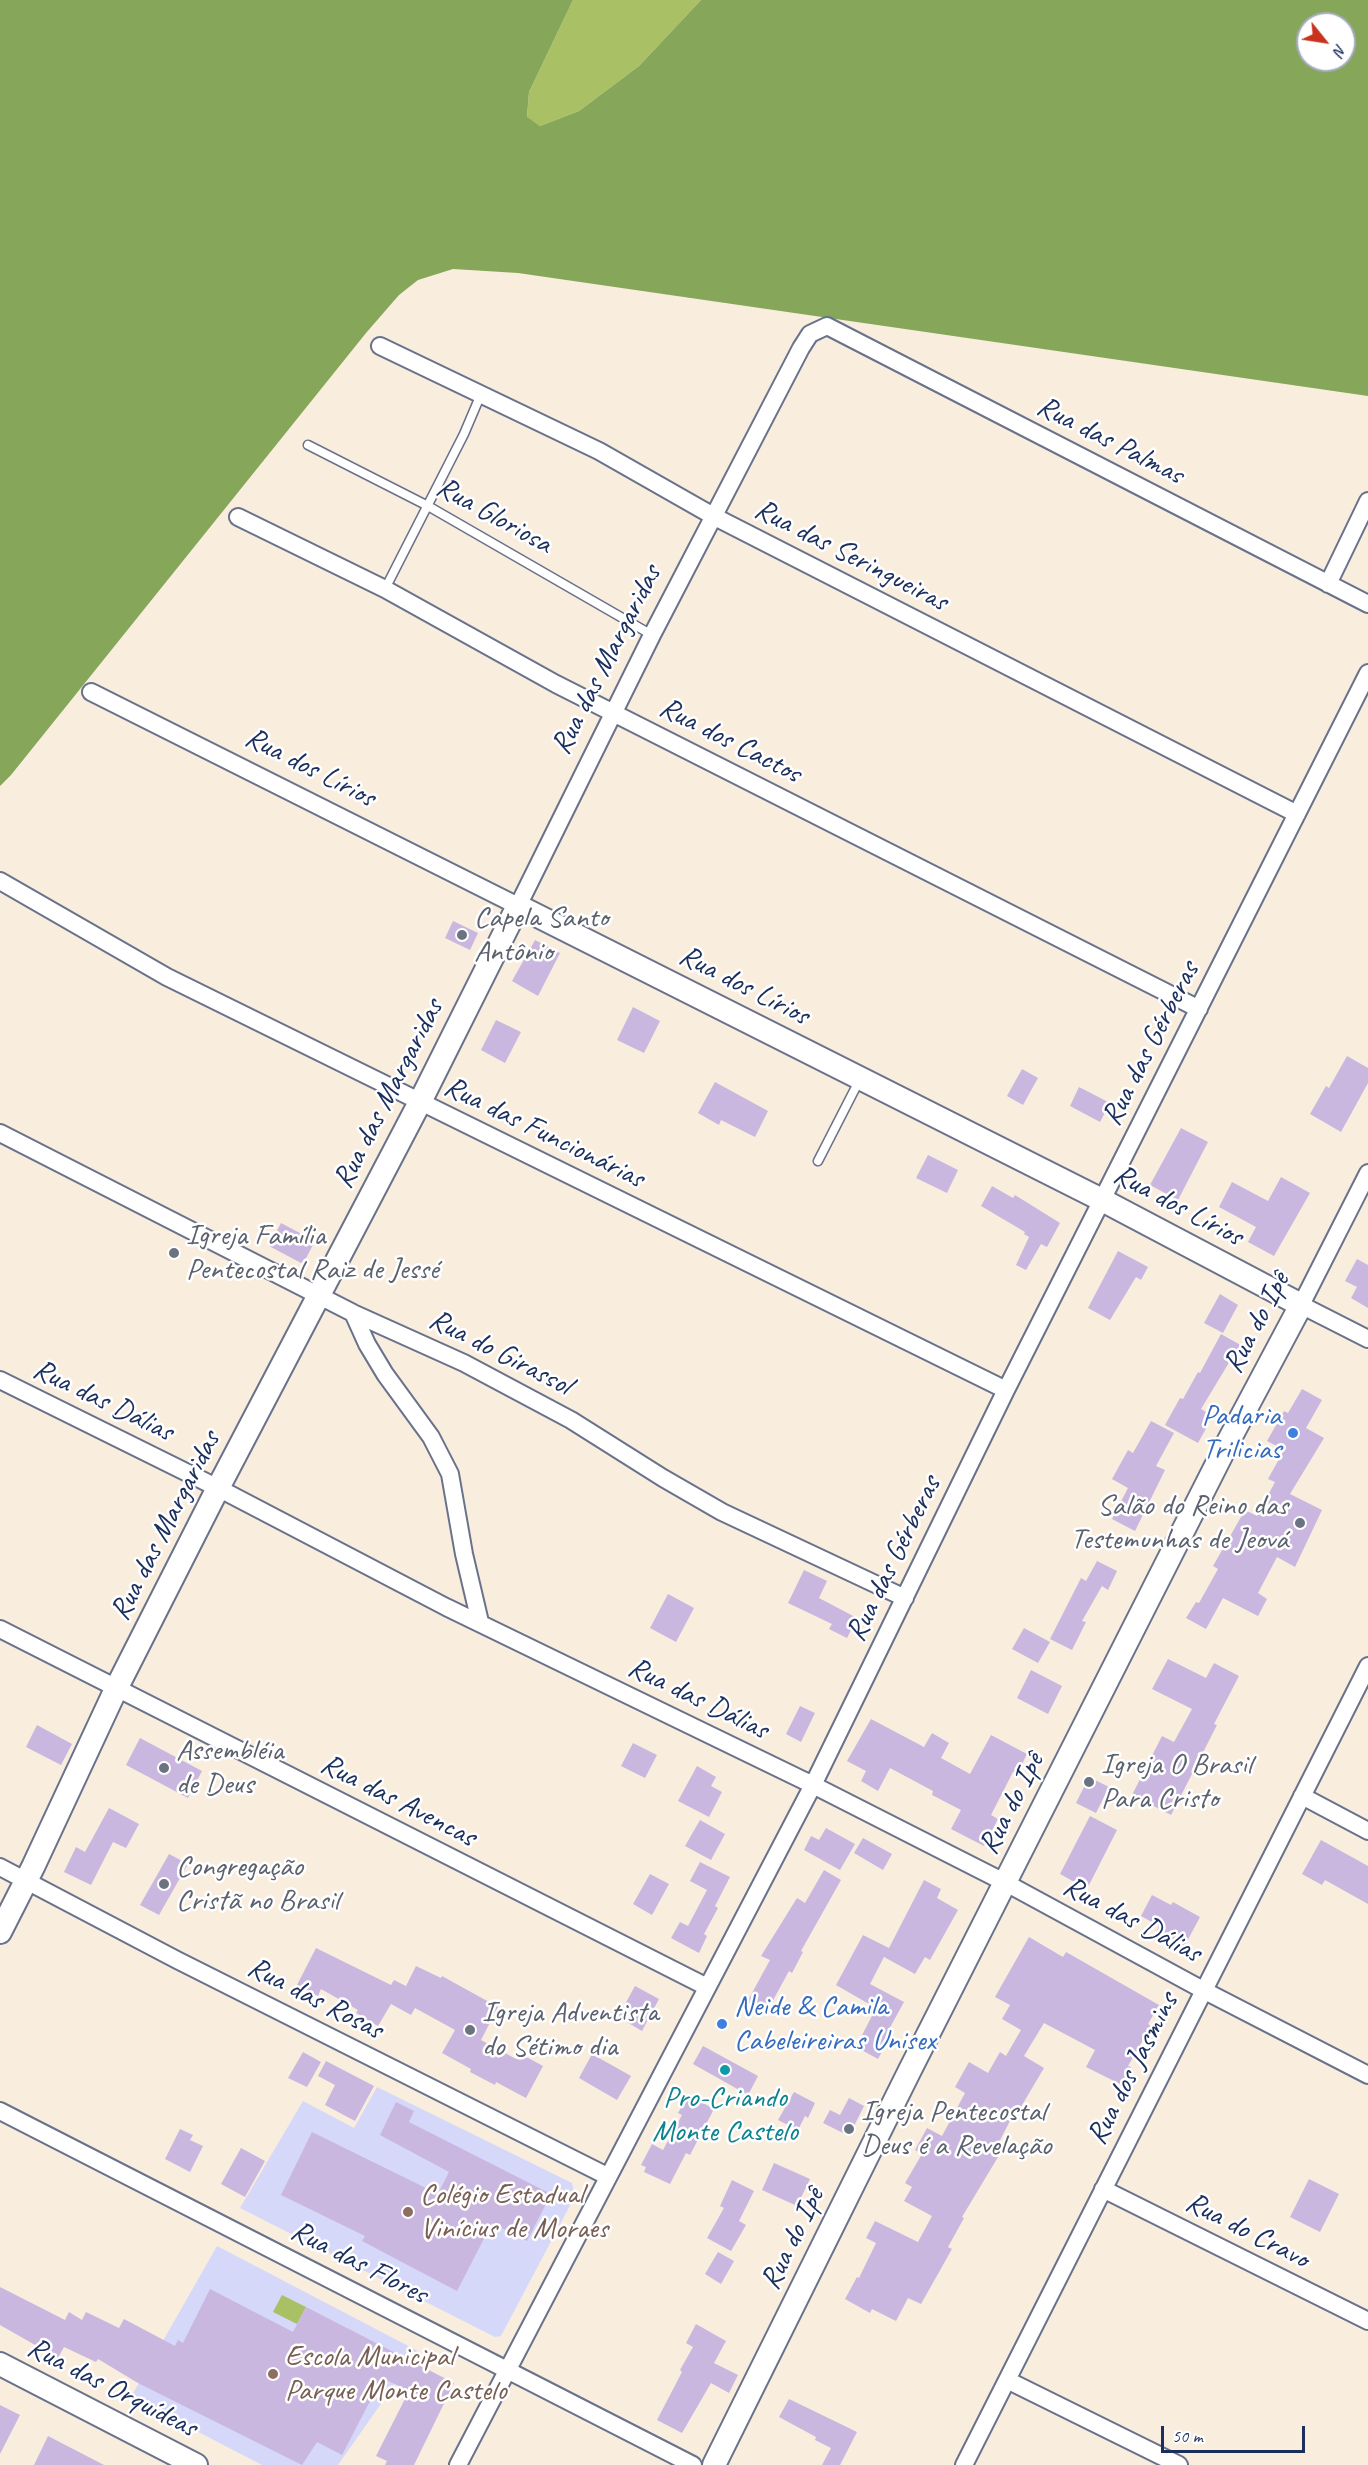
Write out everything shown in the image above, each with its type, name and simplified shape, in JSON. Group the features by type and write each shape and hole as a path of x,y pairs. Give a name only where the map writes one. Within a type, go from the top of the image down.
{"street":[{"name":"Rua das Margaridas","path":"0,1932 27,1880 116,1689 218,1488 420,1102 652,635 801,348 810,334 827,326"},
{"name":"Rua das Palmas","path":"827,326 1368,604"},
{"name":"Rua das Seringueiras","path":"380,346 599,451 714,517 1297,814"},
{"path":"1328,584 1368,501"},
{"name":"Rua dos Cactos","path":"238,517 385,589 498,653 1199,1009"},
{"name":"Rua das Gérberas","path":"459,2465 607,2176 813,1785 1006,1390 1368,673"},
{"name":"Rua dos Lírios","path":"91,692 1102,1200 1368,1339"},
{"name":"Rua das Funcionárias","path":"0,881 167,976 1006,1390"},
{"name":"Rua do Girassol","path":"0,1133 353,1313 431,1347 542,1404 722,1512 905,1598"},
{"name":"Rua do Ipê","path":"714,2465 1227,1444 1368,1173"},
{"path":"353,1313 366,1344 431,1437 450,1474 464,1554 480,1622"},
{"name":"Rua das Dálias","path":"0,1380 218,1488 411,1590 813,1785 1006,1883 1203,1990 1368,2075"},
{"name":"Rua das Avencas","path":"0,1629 707,1987"},
{"name":"Rua dos Jasmins","path":"964,2465 1203,1990 1366,1676"},
{"path":"1302,1796 1368,1831"},
{"name":"Rua das Rosas","path":"0,1867 177,1960 607,2176"},
{"name":"Rua das Flores","path":"0,2111 693,2465"},
{"name":"Rua do Cravo","path":"1103,2189 1368,2321"},
{"name":"Rua das Orquídeas","path":"0,2364 196,2465"},
{"path":"1007,2380 1179,2465"}],"lane":[{"path":"385,589 464,434 481,394"},
{"name":"Rua Gloriosa","path":"308,445 428,506 652,635"},
{"path":"818,1161 861,1079"}],"shaded area":[{"name":"Colégio Estadual Vinícius de Moraes","path":"377,2087 572,2183 575,2196 501,2336 495,2337 240,2208 303,2101 354,2128"},
{"name":"Escola Municipal Parque Monte Castelo","path":"217,2246 418,2351 338,2465 262,2465 131,2397"}],"green space":[{"path":"0,0 573,0 529,92 527,117 540,126 579,111 639,66 701,0 1368,0 1368,396 518,273 453,269 418,280 399,295 0,786"},
{"path":"573,0 701,0 639,66 579,111 540,126 527,118 529,92"},
{"path":"282,2295 306,2307 297,2324 273,2312"}],"building":[{"name":"Capela Santo Antônio","path":"453,921 478,933 470,950 445,938"},
{"path":"535,940 560,953 538,996 512,981"},
{"path":"633,1007 660,1021 644,1053 617,1040"},
{"path":"496,1020 521,1032 505,1063 481,1050"},
{"path":"1347,1056 1368,1068 1368,1083 1341,1132 1310,1114 1326,1086 1329,1088"},
{"path":"1022,1069 1038,1078 1023,1105 1007,1096"},
{"path":"715,1082 768,1111 755,1137 721,1120 719,1125 698,1113"},
{"path":"1079,1087 1110,1103 1100,1122 1070,1106"},
{"path":"1181,1128 1208,1142 1178,1200 1150,1185"},
{"path":"928,1155 958,1170 947,1193 916,1178"},
{"path":"1281,1177 1310,1193 1274,1256 1248,1242 1256,1227 1219,1207 1232,1182 1268,1201"},
{"path":"992,1186 1013,1198 1015,1195 1060,1223 1047,1247 1041,1244 1026,1270 1016,1265 1029,1237 1024,1234 1025,1232 981,1206"},
{"path":"281,1223 315,1241 303,1264 269,1246"},
{"path":"1118,1251 1148,1267 1141,1280 1136,1277 1110,1320 1088,1308"},
{"path":"1357,1259 1368,1265 1368,1308 1351,1298 1357,1287 1345,1281"},
{"path":"1220,1294 1238,1305 1223,1333 1204,1323"},
{"path":"1221,1334 1244,1347 1235,1363 1230,1361 1201,1409 1213,1416 1198,1443 1165,1425 1180,1398 1183,1399 1198,1372 1200,1373"},
{"path":"1302,1389 1322,1400 1306,1428 1324,1438 1290,1494 1322,1510 1295,1567 1277,1557 1258,1593 1267,1599 1258,1616 1223,1598 1206,1629 1186,1618 1196,1602 1199,1603 1218,1569 1213,1566 1245,1510 1257,1516 1275,1482 1268,1479 1284,1450 1267,1441 1284,1411 1288,1413"},
{"path":"1151,1421 1174,1433 1156,1466 1165,1470 1135,1531 1112,1519 1128,1488 1112,1479 1128,1450 1133,1453"},
{"path":"1097,1561 1117,1571 1108,1590 1102,1586 1082,1621 1086,1622 1072,1650 1050,1639 1081,1578 1086,1581"},
{"path":"804,1570 827,1581 819,1598 857,1618 847,1638 829,1629 832,1624 788,1603"},
{"path":"668,1594 694,1608 676,1642 650,1628"},
{"path":"1024,1628 1050,1642 1038,1663 1012,1649"},
{"path":"1168,1659 1206,1678 1214,1663 1239,1676 1171,1815 1132,1795 1162,1736 1174,1742 1192,1709 1152,1689"},
{"path":"1031,1670 1062,1686 1048,1714 1017,1698"},
{"path":"800,1706 815,1713 801,1742 786,1734"},
{"path":"871,1719 924,1747 932,1733 949,1743 941,1758 970,1774 991,1735 1027,1754 1017,1774 1013,1772 991,1815 998,1819 984,1846 951,1829 961,1810 932,1795 933,1791 890,1768 878,1791 861,1781 866,1771 847,1761"},
{"path":"37,1725 72,1744 61,1765 26,1747"},
{"name":"Assembléia de Deus","path":"140,1738 202,1771 188,1798 126,1765"},
{"path":"633,1743 657,1755 645,1778 621,1766"},
{"path":"697,1766 716,1777 711,1786 722,1792 709,1817 678,1801"},
{"path":"1089,1777 1109,1787 1096,1813 1076,1803"},
{"path":"109,1808 139,1824 126,1848 113,1842 91,1885 64,1872 76,1847 85,1852"},
{"path":"1090,1816 1117,1830 1087,1889 1060,1874"},
{"path":"700,1820 725,1834 711,1860 685,1846"},
{"path":"826,1828 855,1844 840,1870 804,1850 811,1836 819,1840"},
{"path":"863,1838 892,1854 883,1870 854,1853"},
{"path":"1321,1840 1368,1866 1368,1904 1325,1880 1322,1885 1302,1874"},
{"name":"Congregação Cristã no Brasil","path":"169,1854 188,1864 159,1915 140,1905"},
{"path":"700,1862 730,1877 715,1906 718,1908 704,1934 707,1936 699,1953 671,1938 680,1922 688,1926 707,1890 690,1881"},
{"path":"824,1870 841,1880 801,1951 803,1952 792,1973 789,1971 765,2015 746,2004 770,1960 761,1956 797,1898 805,1903"},
{"path":"650,1874 669,1884 652,1915 633,1904"},
{"path":"924,1880 941,1889 937,1898 958,1910 930,1960 925,1957 915,1974 884,1957 870,1984 904,2002 887,2033 891,2035 878,2059 856,2047 876,2008 836,1985 863,1935 889,1948"},
{"path":"1152,1895 1171,1905 1173,1902 1200,1917 1184,1947 1156,1932 1159,1926 1141,1916"},
{"path":"1029,1937 1063,1957 1066,1952 1159,2005 1148,2024 1151,2026 1128,2066 1131,2067 1122,2085 1086,2067 1095,2050 1044,2023 1024,2056 1044,2068 1015,2117 1013,2115 993,2154 998,2157 962,2217 964,2218 948,2247 952,2249 921,2304 908,2298 896,2321 872,2309 870,2313 845,2299 857,2277 859,2278 876,2243 866,2238 875,2221 918,2242 932,2216 904,2201 912,2187 905,2183 922,2154 915,2150 927,2128 942,2136 965,2093 955,2087 969,2062 988,2073 1000,2052 1006,2056 1021,2030 1002,2019 1010,2005 995,1997"},
{"path":"316,1948 391,1985 394,1980 406,1986 416,1966 441,1978 442,1976 498,2007 481,2040 516,2059 519,2053 543,2066 526,2098 496,2082 495,2085 470,2072 471,2069 442,2053 455,2030 415,2008 411,2015 391,2004 378,2026 356,2013 358,2010 321,1989 318,1996 297,1985"},
{"path":"635,1986 659,1999 642,2031 618,2017"},
{"name":"Pro-Criando Monte Castelo","path":"703,2046 758,2076 748,2095 693,2064"},
{"path":"303,2052 321,2062 307,2087 288,2078"},
{"path":"592,2054 631,2076 617,2100 579,2078"},
{"path":"326,2061 374,2086 355,2121 325,2105 335,2085 318,2076"},
{"path":"794,2092 815,2103 808,2118 805,2116 798,2130 778,2120"},
{"path":"688,2095 714,2109 690,2155 686,2153 670,2184 644,2172 646,2167 641,2165 652,2144 663,2150 682,2115 678,2113"},
{"path":"849,2098 864,2106 849,2136 823,2123 830,2110 840,2115"},
{"path":"396,2102 414,2111 409,2122 551,2194 527,2241 492,2223 457,2291 362,2241 365,2236 281,2195 312,2132 438,2194 449,2172 380,2135"},
{"path":"180,2129 193,2135 190,2140 203,2146 190,2172 165,2159"},
{"path":"241,2148 265,2161 245,2197 221,2184"},
{"path":"774,2163 810,2179 797,2206 762,2190"},
{"path":"1309,2179 1339,2194 1320,2232 1290,2217"},
{"path":"732,2180 754,2191 739,2221 746,2225 731,2251 707,2238 724,2208 720,2206"},
{"path":"718,2252 734,2261 721,2284 705,2274"},
{"name":"Escola Municipal Parque Monte Castelo","path":"0,2287 65,2320 69,2312 82,2320 86,2312 119,2328 124,2319 175,2346 178,2340 183,2343 210,2289 293,2332 306,2307 454,2383 414,2465 385,2465 387,2461 376,2456 409,2391 382,2378 342,2455 317,2442 302,2465 138,2383 98,2359 96,2362 64,2347 58,2358 0,2325"},
{"path":"696,2324 726,2341 714,2363 738,2375 729,2393 711,2383 682,2433 657,2420 693,2347 686,2343"},
{"path":"789,2399 857,2432 840,2465 822,2465 831,2448 779,2417"},
{"path":"0,2405 20,2415 0,2454"},
{"path":"48,2436 104,2465 34,2465"}],"place":[{"name":"Capela Santo Antônio","path":"462,935"},
{"name":"Igreja Família Pentecostal Raiz de Jessé","path":"174,1253"},
{"name":"Padaria Trilicias","path":"1293,1433"},
{"name":"Salão do Reino das Testemunhas de Jeová","path":"1300,1523"},
{"name":"Assembléia de Deus","path":"164,1768"},
{"name":"Igreja O Brasil Para Cristo","path":"1089,1782"},
{"name":"Congregação Cristã no Brasil","path":"164,1884"},
{"name":"Neide & Camila Cabeleireiras Unisex","path":"722,2024"},
{"name":"Igreja Adventista do Sétimo dia","path":"470,2030"},
{"name":"Pro-Criando Monte Castelo","path":"725,2070"},
{"name":"Igreja Pentecostal Deus é a Revelação","path":"849,2129"},
{"name":"Colégio Estadual Vinícius de Moraes","path":"408,2212"},
{"name":"Escola Municipal Parque Monte Castelo","path":"273,2374"}]}
